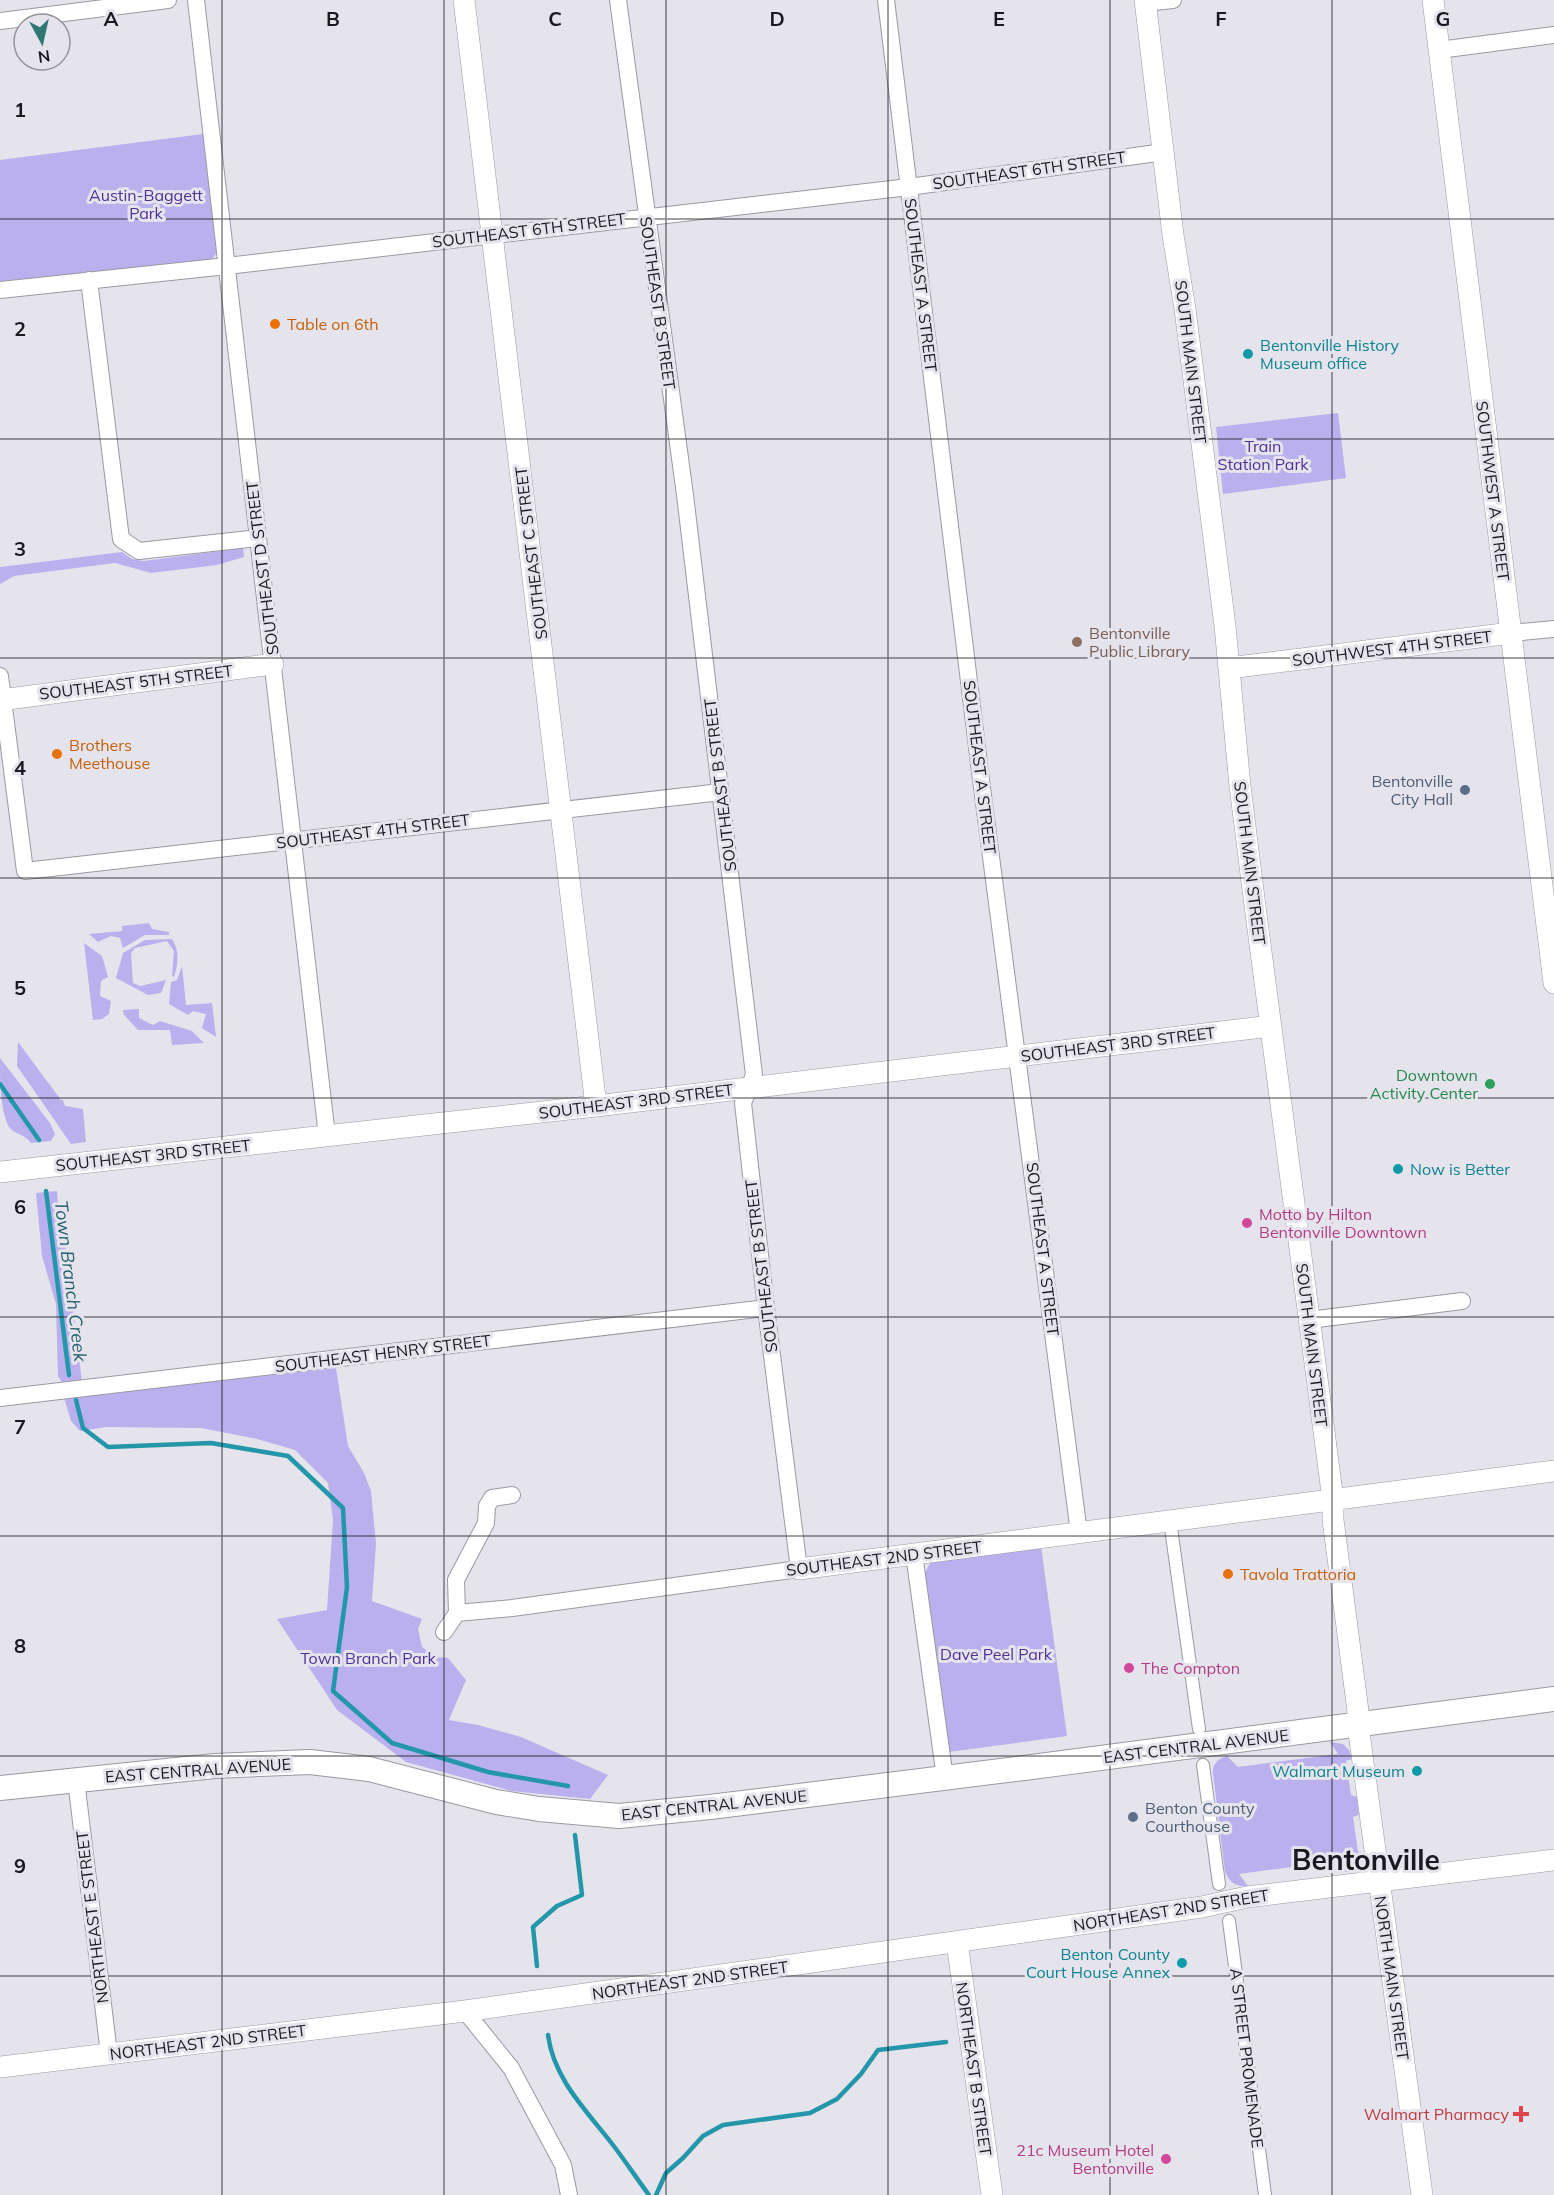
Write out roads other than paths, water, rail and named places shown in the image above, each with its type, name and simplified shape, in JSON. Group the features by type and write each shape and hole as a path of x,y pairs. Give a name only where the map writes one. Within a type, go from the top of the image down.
{"main road":[{"name":"EAST CENTRAL AVENUE","path":"0,1788 226,1765 309,1762 369,1769 496,1802 539,1809 619,1816 945,1778 1554,1699"}],"street":[{"path":"0,21 168,0"},
{"name":"SOUTHEAST D STREET","path":"196,0 327,1136"},
{"name":"SOUTHEAST C STREET","path":"464,0 596,1106"},
{"name":"SOUTHEAST B STREET","path":"618,0 685,495 754,1075 743,1102 799,1569"},
{"name":"SOUTHEAST A STREET","path":"886,0 979,768 1079,1533"},
{"path":"1145,1 1173,0"},
{"name":"SOUTHWEST A STREET","path":"1432,0 1554,983"},
{"name":"SOUTH MAIN STREET","path":"1145,1 1229,668 1240,786 1270,1026 1333,1500 1333,1520 1358,1725"},
{"path":"1439,50 1554,35"},
{"name":"SOUTHEAST 6TH STREET","path":"0,290 909,187 1164,152"},
{"path":"89,280 121,539 139,551 258,538"},
{"name":"SOUTHWEST 4TH STREET","path":"1229,668 1554,629"},
{"name":"SOUTHEAST 5TH STREET","path":"2,700 273,664"},
{"path":"0,676 2,700"},
{"name":"SOUTHEAST 4TH STREET","path":"2,700 26,871 721,792"},
{"name":"SOUTHEAST 3RD STREET","path":"0,1172 596,1106 1270,1026"},
{"path":"1309,1320 1462,1300"},
{"name":"SOUTHEAST HENRY STREET","path":"0,1398 766,1308"},
{"name":"SOUTHEAST 2ND STREET","path":"457,1613 512,1608 1554,1472"},
{"path":"444,1632 457,1613 456,1580 486,1523 487,1506 492,1498 512,1495"},
{"path":"1170,1521 1198,1729"},
{"path":"914,1554 945,1778"},
{"name":"NORTH MAIN STREET","path":"1358,1725 1422,2195"},
{"path":"1203,1764 1219,1884"},
{"name":"NORTHEAST E STREET","path":"76,1780 109,2054"},
{"name":"NORTHEAST 2ND STREET","path":"0,2067 465,2011 1202,1907 1247,1898 1554,1860"},
{"name":"A STREET PROMENADE","path":"1229,1921 1265,2195"},
{"name":"NORTHEAST B STREET","path":"957,1942 992,2195"},
{"path":"465,2011 511,2068 563,2165 569,2195"}],"waterway":[{"name":"Town Branch Creek","path":"0,1084 39,1140"},
{"name":"Town Branch Creek","path":"46,1191 69,1375"},
{"name":"Town Branch Creek","path":"76,1400 83,1428 108,1447 211,1443 288,1456 343,1508 347,1587 333,1691 392,1743 488,1772 568,1786"},
{"name":"Town Branch Creek","path":"537,1966 533,1927 557,1906 582,1895 575,1835"},
{"name":"Town Branch Creek","path":"548,2035 551,2051 564,2081 649,2195"},
{"path":"656,2195 666,2173 703,2136 723,2125 810,2113 837,2099 861,2074 878,2050 946,2042"}],"place":[{"name":"Table on 6th","path":"275,324"},
{"name":"Bentonville History Museum office","path":"1248,354"},
{"name":"Bentonville Public Library","path":"1077,642"},
{"name":"Brothers Meethouse","path":"57,754"},
{"name":"Bentonville City Hall","path":"1465,790"},
{"name":"Downtown Activity Center","path":"1490,1084"},
{"name":"Now is Better","path":"1398,1169"},
{"name":"Motto by Hilton Bentonville Downtown","path":"1247,1223"},
{"name":"Tavola Trattoria","path":"1228,1574"},
{"name":"The Compton","path":"1129,1668"},
{"name":"Walmart Museum","path":"1417,1771"},
{"name":"Benton County Courthouse","path":"1133,1817"},
{"name":"Benton County Court House Annex","path":"1182,1963"},
{"name":"Walmart Pharmacy","path":"1521,2114"},
{"name":"21c Museum Hotel Bentonville","path":"1166,2159"}],"district":[{"name":"Bentonville","path":"1366,1859"}],"park label":[{"name":"Austin-Baggett Park","path":"146,204"},
{"name":"Train Station Park","path":"1263,455"},
{"name":"Dave Peel Park","path":"996,1654"},
{"name":"Town Branch Park","path":"368,1658"}]}
